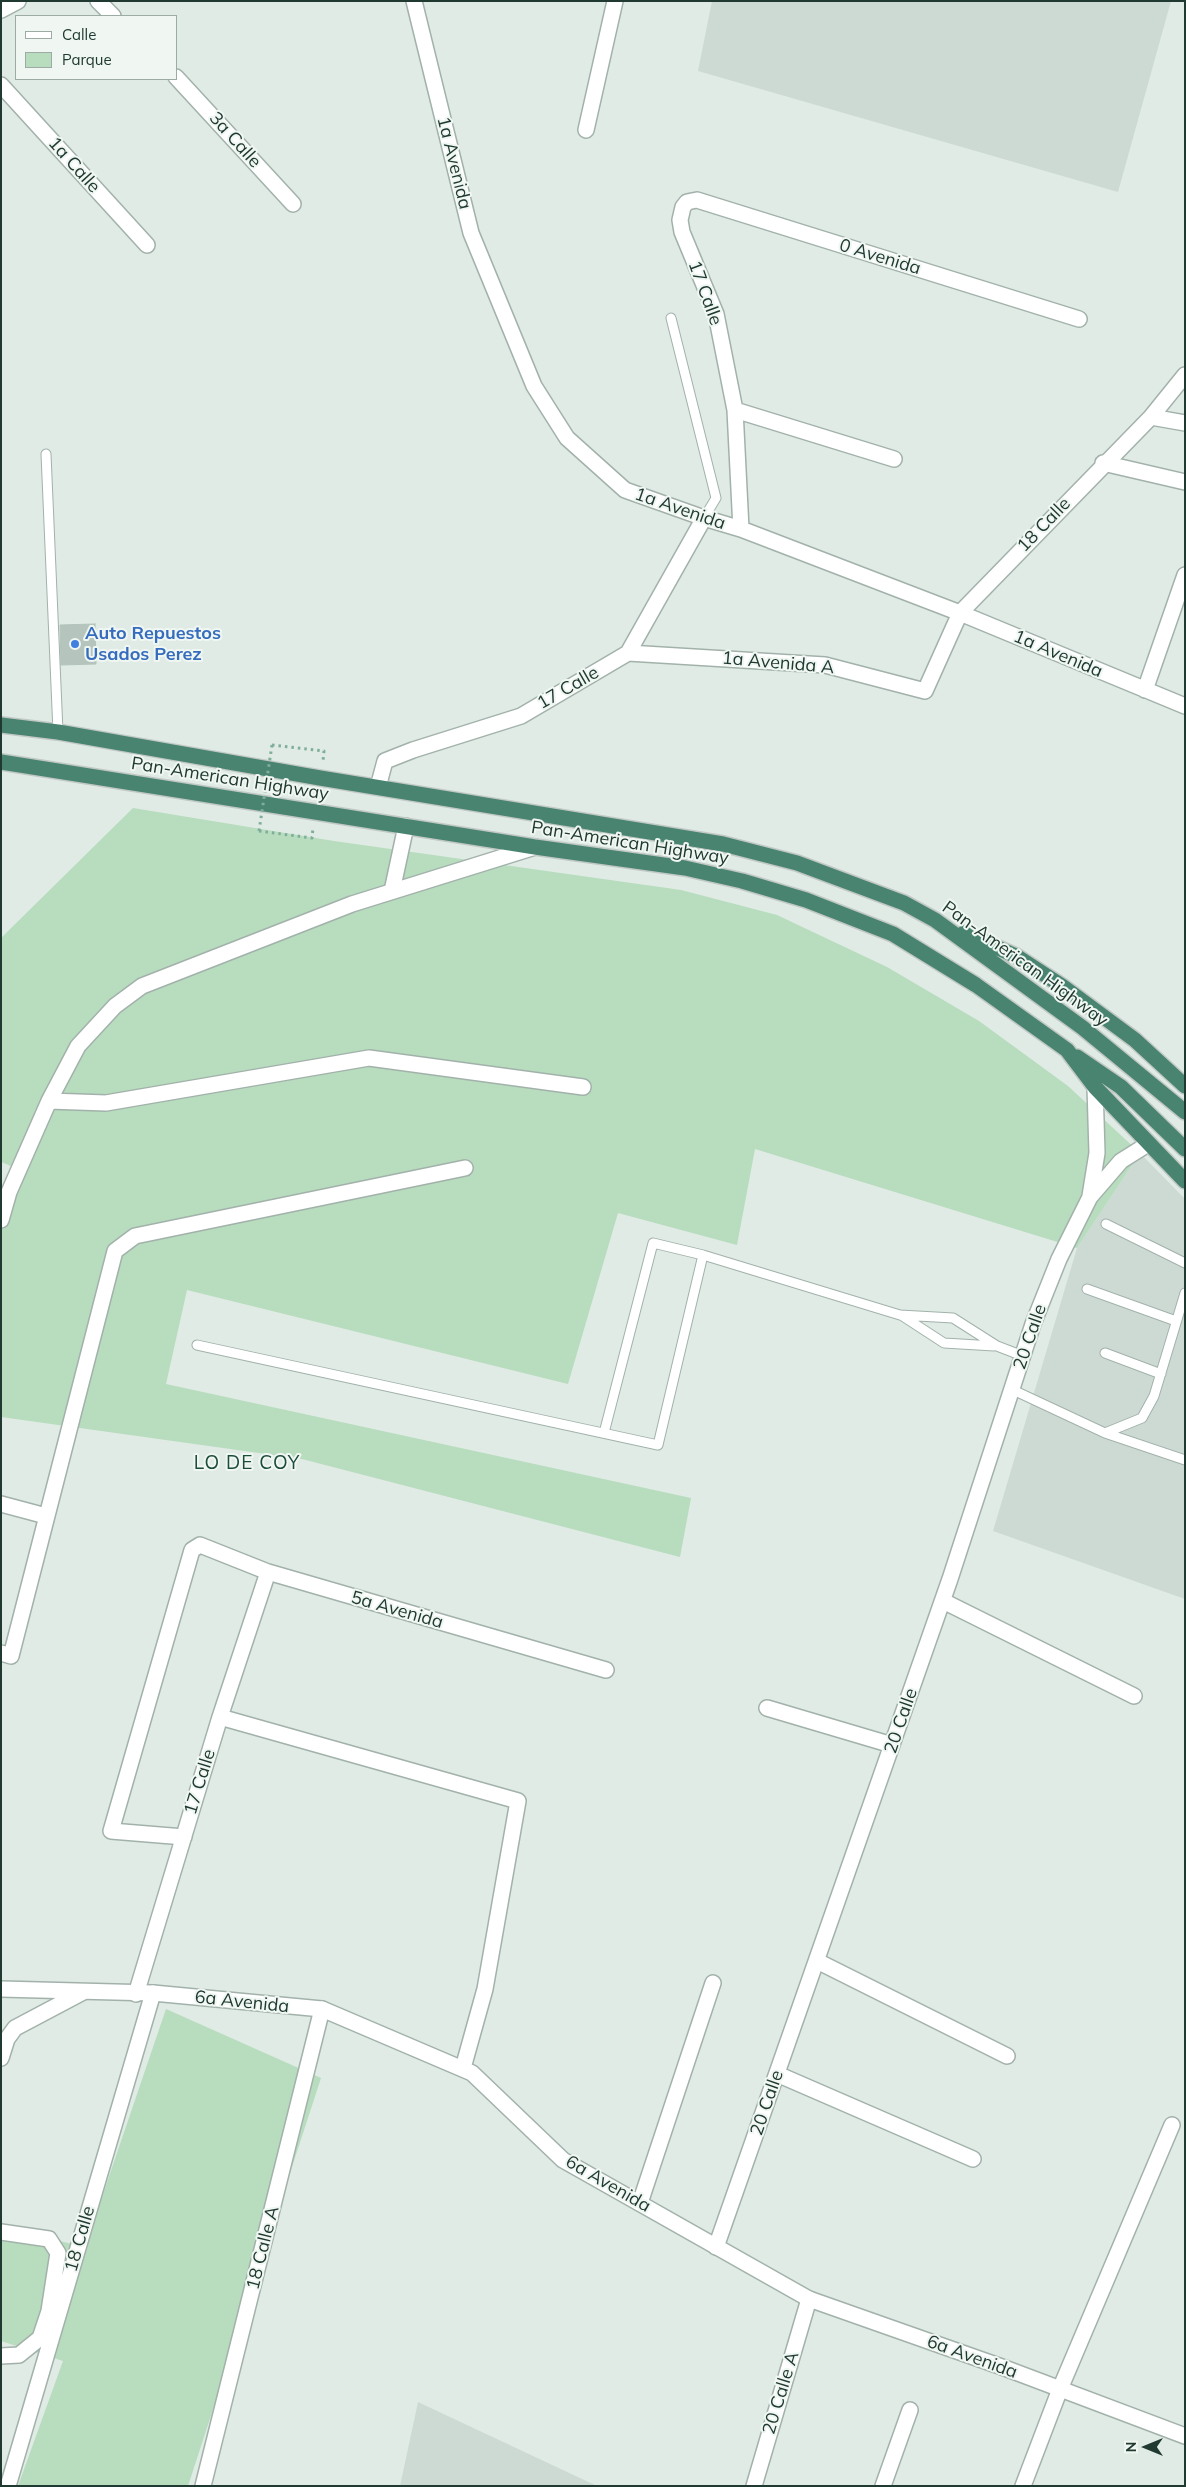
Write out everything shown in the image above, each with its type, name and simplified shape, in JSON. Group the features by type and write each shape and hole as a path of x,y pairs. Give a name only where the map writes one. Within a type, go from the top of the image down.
{"highway":[{"name":"Pan-American Highway","path":"1,725 58,732 723,844 796,863 904,903 934,920 1083,1028 1185,1112"},
{"name":"Pan-American Highway","path":"1,762 535,847 685,868 742,881 806,900 893,934 976,984 1067,1050 1095,1087 1185,1181"},
{"path":"934,920 1016,956 1062,986 1135,1040 1185,1086"},
{"path":"1067,1050 1121,1087 1185,1149"}],"street":[{"path":"1,10 18,1"},
{"path":"98,1 112,15"},
{"name":"1a Avenida","path":"414,1 471,233 534,386 567,438 625,490 741,529 960,613 1185,706"},
{"path":"586,130 614,1"},
{"name":"3a Calle","path":"178,80 293,204"},
{"name":"1a Calle","path":"1,86 147,245"},
{"name":"0 Avenida","path":"683,207 687,202 697,200 1080,319"},
{"name":"17 Calle","path":"683,207 680,220 682,232 716,314 735,410 741,529"},
{"name":"18 Calle","path":"924,690 960,613 1103,463 1151,417 1185,375"},
{"path":"735,410 894,459"},
{"path":"1151,417 1185,423"},
{"path":"1103,463 1185,482"},
{"path":"628,653 704,518"},
{"path":"1145,690 1185,575"},
{"name":"17 Calle","path":"378,787 384,761 521,716 628,653"},
{"name":"1a Avenida A","path":"628,653 825,665 924,690"},
{"path":"392,891 406,826"},
{"path":"1,1220 9,1192 49,1101 78,1046 115,1006 142,986 352,904 535,847"},
{"path":"49,1101 106,1104 369,1058 583,1087"},
{"name":"20 Calle","path":"1090,1197 1097,1152 1095,1087"},
{"name":"20 Calle","path":"716,2247 943,1601 1032,1324 1060,1259 1090,1197 1120,1161 1148,1144"},
{"path":"1,1653 12,1656 46,1516 115,1251 135,1236 465,1168"},
{"path":"1,1504 46,1516"},
{"name":"5a Avenida","path":"184,1837 111,1831 192,1550 200,1545 268,1572 606,1670"},
{"name":"17 Calle","path":"136,1994 220,1717 268,1572"},
{"path":"943,1601 1134,1696"},
{"path":"767,1708 892,1745"},
{"path":"220,1717 518,1801 485,1989 462,2068"},
{"path":"816,1961 1007,2056"},
{"path":"640,2203 713,1983"},
{"name":"6a Avenida","path":"1,1989 153,1993 322,2009 472,2072 563,2160 809,2299 1185,2436"},
{"path":"1,2058 7,2039 15,2028 83,1992"},
{"name":"18 Calle","path":"8,2486 153,1993"},
{"name":"18 Calle A","path":"203,2486 322,2009"},
{"path":"777,2074 972,2158"},
{"path":"1023,2486 1060,2389 1172,2125"},
{"path":"1,2232 49,2239 58,2253 49,2311 40,2338 19,2355 1,2356"},
{"name":"20 Calle A","path":"754,2486 809,2299"},
{"path":"883,2486 910,2410"}],"lane":[{"path":"671,318 716,498 704,518"},
{"path":"46,454 58,732"},
{"path":"1106,1224 1185,1263"},
{"path":"604,1433 653,1243 703,1255 900,1315 952,1318 997,1346 1023,1356"},
{"path":"197,1345 658,1445 703,1255"},
{"path":"1087,1289 1176,1321"},
{"path":"1105,1433 1142,1418 1154,1396 1185,1293"},
{"path":"900,1315 944,1343 997,1346"},
{"path":"1105,1354 1161,1374"},
{"path":"1012,1390 1105,1433 1185,1460"}],"path":[{"path":"312,838 259,831 272,745 324,751"}],"shaded area":[{"path":"712,1 1171,1 1118,192 698,71"},
{"path":"1140,1153 1185,1199 1185,1599 993,1531 1077,1248"},
{"path":"418,2402 597,2486 400,2486"}],"green space":[{"path":"133,808 334,841 681,890 777,915 887,967 979,1021 1068,1086 1140,1153 1077,1248 755,1149 737,1245 618,1213 568,1384 187,1290 166,1384 691,1498 680,1557 302,1459 1,1417 1,1201 11,1166 1,1162 1,938"},
{"path":"166,2009 321,2078 188,2486 18,2486 63,2361 1,2341 1,2227 85,2247"}],"building":[{"name":"Auto Repuestos Usados Perez","path":"95,624 96,664 61,665 60,625"}],"place":[{"name":"Auto Repuestos Usados Perez","path":"75,644"}],"district":[{"name":"LO DE COY","path":"247,1463"}]}
